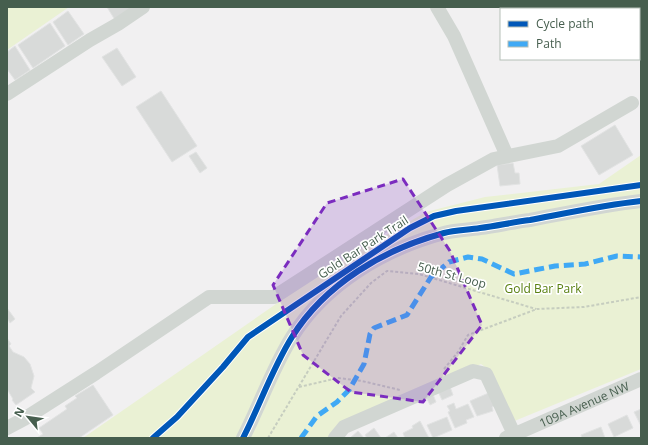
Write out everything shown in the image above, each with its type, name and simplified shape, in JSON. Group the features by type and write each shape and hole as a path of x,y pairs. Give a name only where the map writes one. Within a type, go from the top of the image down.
{"street":[{"path":"7,94 143,7"},
{"path":"437,7 454,36 507,156"},
{"path":"7,428 24,419 96,373 209,297 274,297 447,185 494,159 558,146 632,103"},
{"path":"243,438 292,336 312,311 335,288 350,276 378,259 408,245 445,233 641,201"},
{"path":"335,438 344,427 474,371 486,374 509,436"},
{"name":"109A Avenue NW","path":"509,436 641,379"}],"path":[{"path":"299,387 338,378 362,381 404,391"}],"highlighted area":[{"path":"403,179 450,251 482,325 423,402 351,392 303,355 273,285 327,203"}],"green space":[{"path":"7,7 69,7 7,50"},
{"path":"620,7 641,7 641,36 640,8"},
{"name":"Gold Bar Park","path":"641,155 641,369 512,422 489,370 481,364 342,424 330,438 83,438 325,270 426,212 485,197 599,184"}],"building":[{"path":"107,7 135,7 115,20"},
{"path":"68,11 84,34 68,45 53,22"},
{"path":"50,23 65,46 33,68 18,45"},
{"path":"15,46 30,70 15,80 7,69 7,52"},
{"path":"117,48 136,77 122,86 102,57"},
{"path":"161,91 197,146 172,162 136,107"},
{"path":"615,125 633,155 599,175 581,146"},
{"path":"196,152 207,168 200,173 189,156"},
{"path":"513,163 515,173 519,173 520,184 500,186 497,165"},
{"path":"7,308 15,319 10,323 7,318"},
{"path":"7,338 11,344 9,346 13,352 24,357 30,364 34,376 31,388 35,392 16,405 7,389"},
{"path":"449,384 453,395 442,400 437,389"},
{"path":"93,385 113,415 79,438 37,438 43,434 39,428 67,409 65,406 77,398 75,396"},
{"path":"432,392 436,402 430,405 425,395"},
{"path":"491,392 496,405 492,407 493,411 477,416 470,401"},
{"path":"454,403 456,409 468,404 474,417 466,420 467,423 455,428 447,406"},
{"path":"641,409 641,426 634,412"},
{"path":"627,415 633,428 614,437 608,424"},
{"path":"447,417 452,430 433,438 427,425"},
{"path":"420,421 429,438 405,438 403,433 413,428 412,426"},
{"path":"601,427 605,438 582,438 581,435"},
{"path":"374,428 381,438 367,438 365,435"},
{"path":"358,431 364,438 350,438"},
{"path":"394,432 398,438 385,438"}],"marked path":[{"path":"301,438 317,416 337,402 349,390 364,364 370,334 374,328 407,315 431,277 449,262 468,257 482,259 514,274 555,266 585,264 617,256 641,257"}],"cycle path":[{"name":"Gold Bar Park Trail","path":"153,438 177,417 223,367 248,337 410,228 434,216 456,211 641,185"},
{"path":"243,438 278,362 292,337 306,318 321,301 339,285 378,259 422,240 448,232 493,226 641,201"}]}
